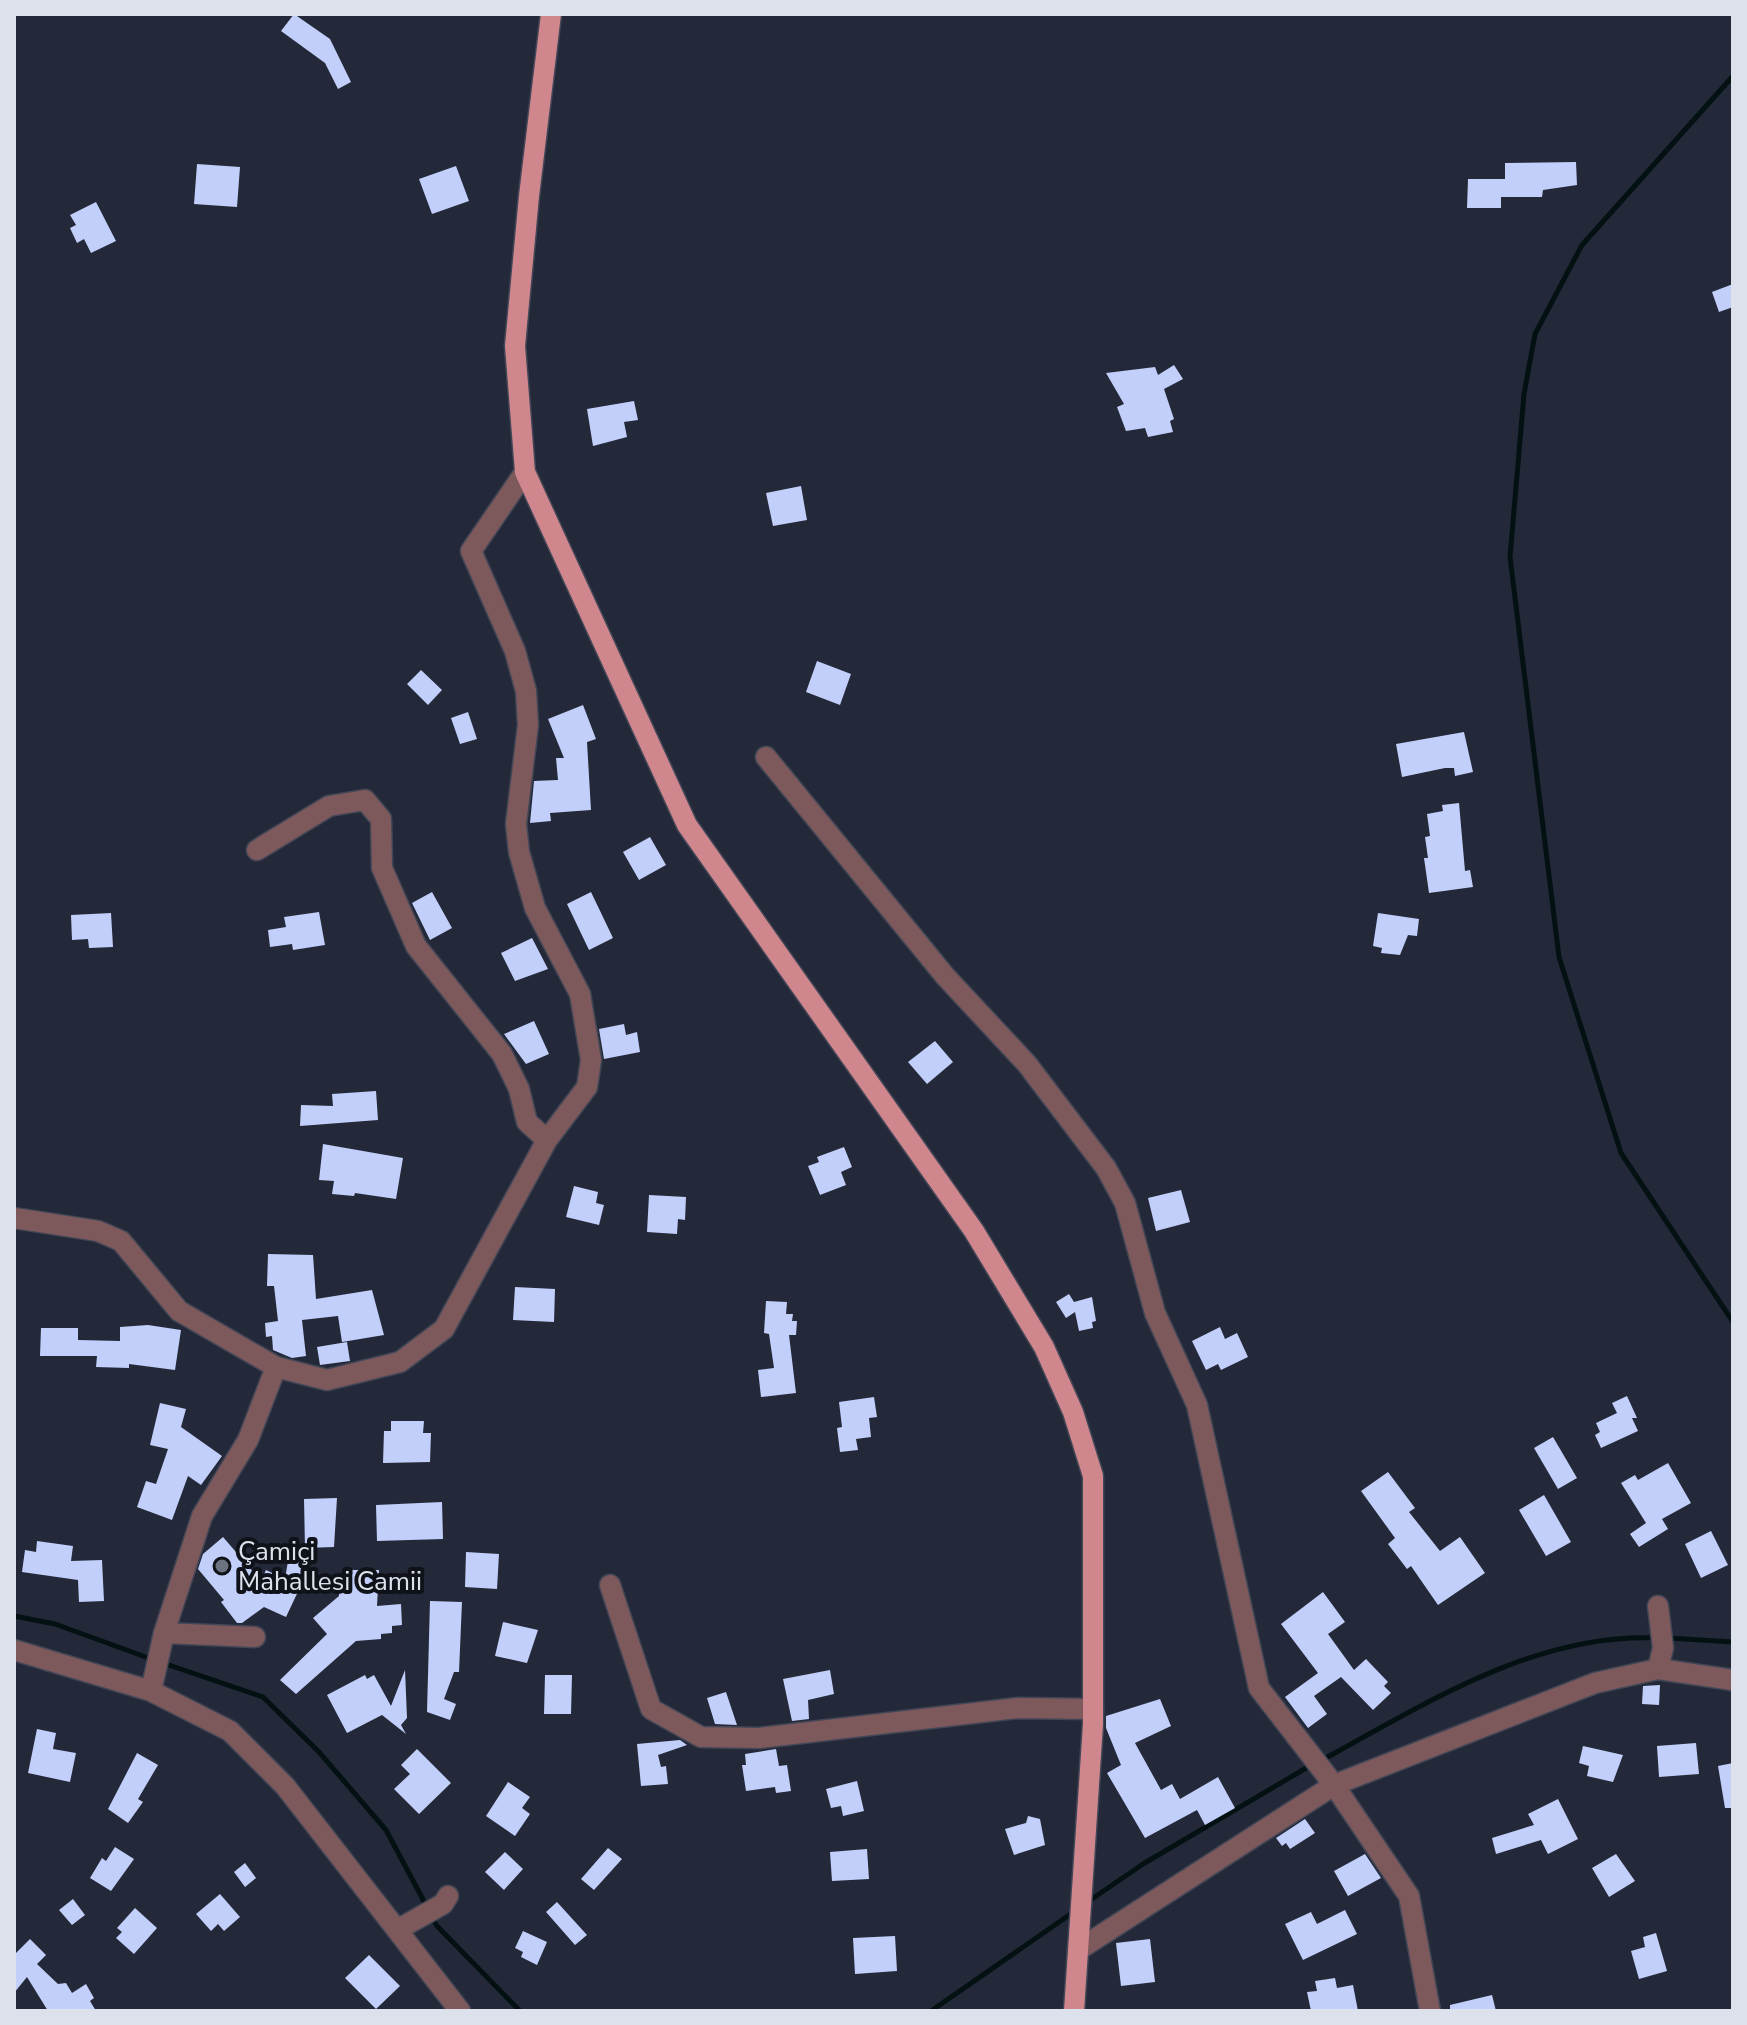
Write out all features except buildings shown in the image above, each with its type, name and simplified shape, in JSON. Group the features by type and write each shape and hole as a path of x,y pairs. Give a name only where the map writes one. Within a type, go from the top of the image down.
{"main road":[{"path":"551,14 515,346 525,472 687,825 974,1231 1044,1347 1073,1412 1093,1476 1093,1709 1074,2011"}],"street":[{"path":"14,1218 98,1231 121,1241 179,1311 276,1367 327,1380 400,1362 444,1329 547,1140 587,1087 591,1060 580,994 535,908 519,852 516,824 528,725 526,691 515,651 471,551 525,472"},
{"path":"766,757 945,976 1027,1064 1106,1168 1125,1203 1155,1313 1197,1405 1259,1688 1322,1769 1409,1896 1430,2011"},
{"path":"257,850 329,806 365,800 381,819 382,868 416,946 502,1054 519,1089 527,1122 547,1140"},
{"path":"153,1683 162,1641 202,1516 248,1440 276,1367"},
{"path":"610,1585 651,1709 701,1737 759,1738 1018,1708 1093,1709"},
{"path":"1658,1669 1663,1648 1660,1616"},
{"path":"162,1641 255,1637"},
{"path":"14,1650 153,1683 230,1731 285,1786 460,2011"},
{"path":"1078,1950 1322,1769 1595,1683 1658,1669 1733,1680"},
{"path":"397,1930 445,1900"}],"waterway":[{"path":"1733,76 1582,245 1535,334 1524,394 1510,557 1559,957 1621,1153 1733,1322"},
{"path":"14,1616 55,1624 154,1660"},
{"path":"1322,1760 1441,1695 1525,1659 1613,1639 1658,1638"},
{"path":"1668,1638 1733,1642"},
{"path":"163,1663 263,1697 319,1752 386,1830 427,1907"},
{"path":"1086,1903 1143,1864 1313,1764"},
{"path":"931,2011 1075,1911"},
{"path":"431,1916 437,1926 520,2011"}],"place":[{"name":"Çamiçi Mahallesi Camii","path":"222,1566"}]}
